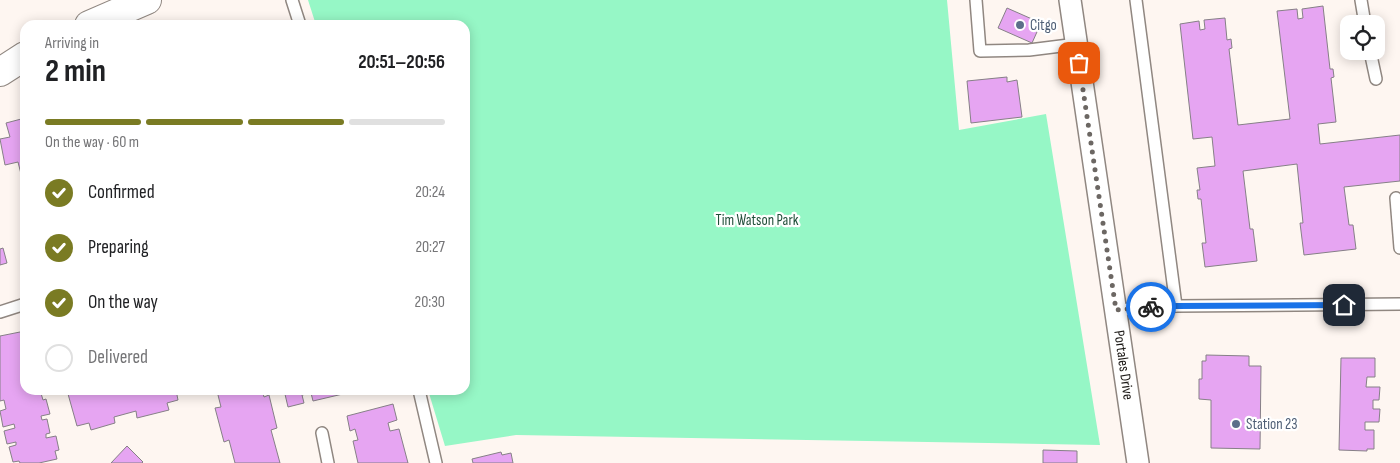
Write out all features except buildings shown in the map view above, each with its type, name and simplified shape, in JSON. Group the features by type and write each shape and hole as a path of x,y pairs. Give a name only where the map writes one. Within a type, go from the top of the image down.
{"street":[{"path":"101,20 147,0"},
{"name":"Portales Drive","path":"1070,0 1138,463"},
{"path":"0,72 20,59"}],"lane":[{"path":"292,0 298,20"},
{"path":"976,0 980,51 1029,50 1076,44"},
{"path":"1136,0 1176,306"},
{"path":"1361,0 1364,15"},
{"path":"1372,60 1376,79"},
{"path":"1396,198 1400,248"},
{"path":"1116,310 1176,306 1400,304"},
{"path":"0,312 20,306"},
{"path":"420,395 436,463"},
{"path":"322,433 328,463"}],"green space":[{"name":"Tim Watson Park","path":"308,0 947,0 959,130 1046,114 1100,445 516,435 445,446 430,395 470,395 470,20 314,20"}],"way so far":[{"path":"1079,63 1116,310 1151,307"}],"place":[{"name":"Citgo","path":"1020,25"},
{"name":"Station 23","path":"1236,424"}],"route":[{"path":"1151,307 1344,305"}]}
